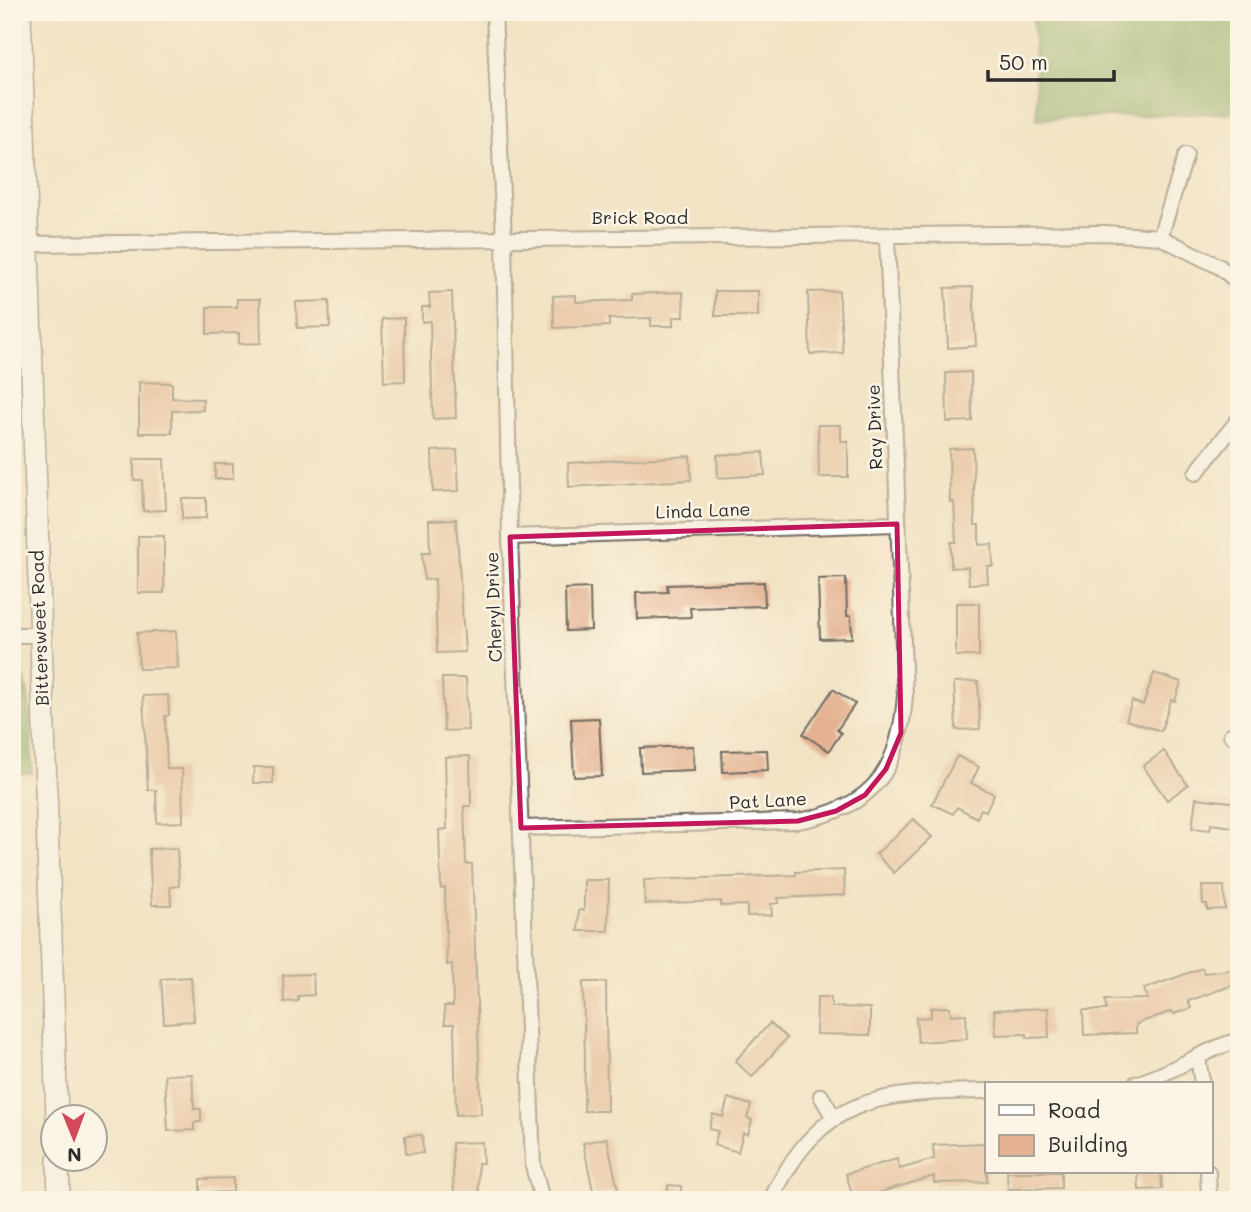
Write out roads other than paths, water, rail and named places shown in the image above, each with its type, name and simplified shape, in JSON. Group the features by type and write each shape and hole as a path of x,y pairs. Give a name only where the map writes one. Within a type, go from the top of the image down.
{"street":[{"name":"Bittersweet Road","path":"20,12 57,1104"},
{"name":"Cheryl Drive","path":"494,12 533,1166 542,1200"},
{"path":"1160,237 1186,155"},
{"name":"Brick Road","path":"29,244 1105,233 1160,237 1220,267 1239,283"},
{"name":"Ray Drive","path":"887,236 902,617"},
{"path":"1196,473 1239,419"},
{"name":"Linda Lane","path":"510,537 897,524"},
{"name":"Pat Lane","path":"521,828 798,821 820,817 854,803 876,783 886,769 895,754 901,733 905,695 902,617"},
{"path":"12,635 41,635"},
{"path":"1143,1082 1158,1078 1223,1045 1239,1040"},
{"path":"1198,1058 1202,1082"},
{"path":"771,1200 803,1146 834,1118 859,1104 895,1094 985,1091"},
{"path":"821,1096 834,1118"},
{"path":"59,1174 60,1200"},
{"path":"1208,1174 1209,1200"}]}
